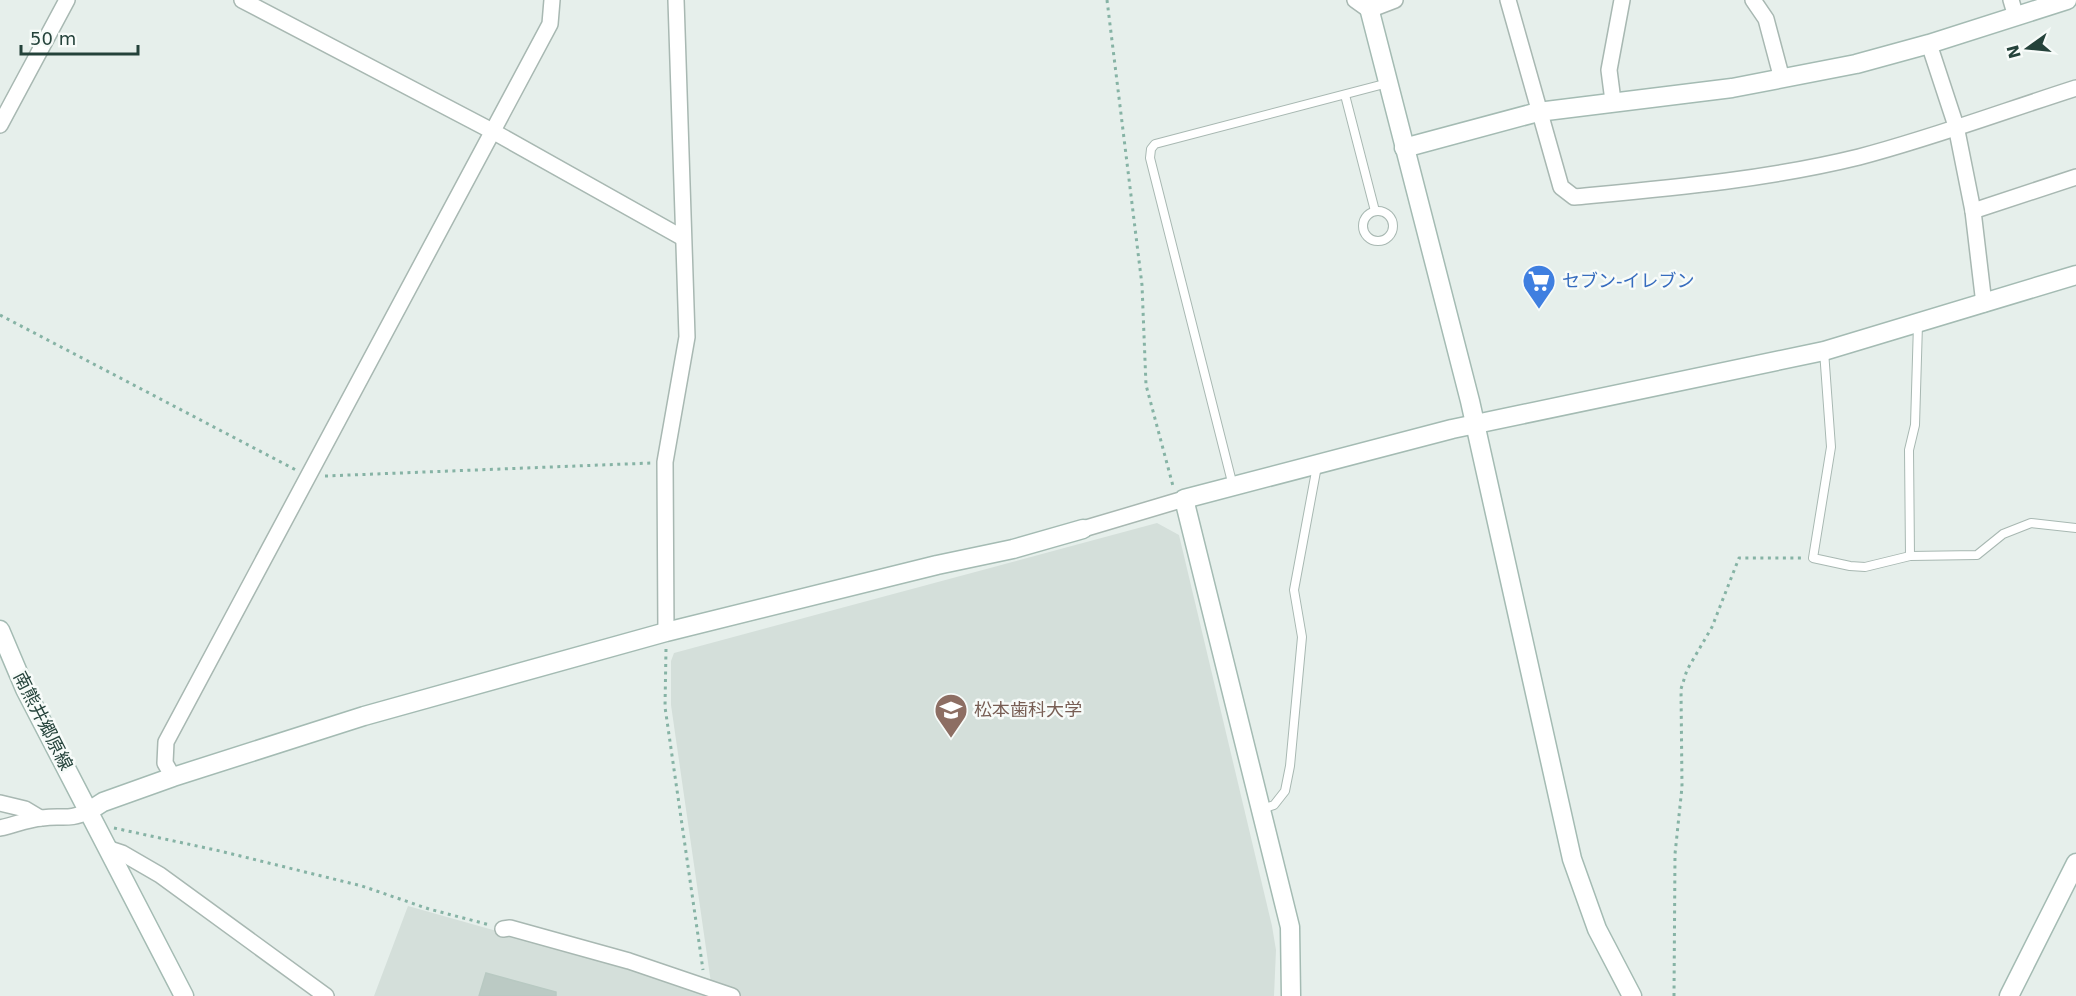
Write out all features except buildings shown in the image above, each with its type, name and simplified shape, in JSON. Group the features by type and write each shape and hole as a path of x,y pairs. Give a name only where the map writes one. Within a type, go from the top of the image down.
{"street":[{"path":"0,125 67,0"},
{"path":"242,0 494,132 683,238"},
{"path":"172,777 165,763 166,742 494,132 550,24 552,0"},
{"path":"666,632 665,462 687,337 676,0"},
{"path":"1395,0 1364,3 1388,83 1475,425 1572,860 1597,929 1632,996"},
{"path":"1508,0 1561,187 1574,197 1716,184 1804,169 1860,156 2076,88"},
{"path":"1613,101 1608,70 1623,0"},
{"path":"1753,0 1766,19 1782,79"},
{"path":"1404,148 1538,112 1732,88 1782,79 1929,44 2014,8 2067,0"},
{"path":"1929,44 1956,126 1973,211 1984,304"},
{"path":"1973,211 2076,177"},
{"path":"0,828 40,818 57,816 72,819 103,802 172,777 364,716 666,632 937,565 1013,549 1318,462 1475,425 1824,351 2076,275"},
{"path":"1184,499 1290,927 1291,996"},
{"name":"南熊井郷原線","path":"0,630 25,689 184,996"},
{"path":"0,803 25,809 40,818"},
{"path":"107,848 122,853 160,875 326,996"},
{"path":"2008,996 2076,863"},
{"path":"503,929 510,928 630,961 732,996"}],"lane":[{"path":"1233,486 1150,158 1151,149 1155,144 1388,83"},
{"path":"1345,95 1375,211"},
{"path":"1375,211 1385,213 1392,220 1390,236 1382,241 1368,238 1363,229 1364,220 1375,211"},
{"path":"1910,555 1909,450 1915,425 1918,324"},
{"path":"1824,351 1831,447 1813,558 1865,567 1910,555 1977,555 2003,534 2031,523 2076,528"},
{"path":"1260,810 1274,805 1285,790 1290,766 1302,636 1294,590 1318,462"}],"path":[{"path":"1107,0 1142,285 1146,385 1172,485 1184,499"},
{"path":"1674,996 1675,854 1682,788 1681,689 1687,670 1712,627 1739,558 1813,558"},
{"path":"666,632 665,707 706,986"},
{"path":"98,831 118,828 220,850 362,886 429,909 503,929"}],"shaded area":[{"name":"松本歯科大学","path":"1157,523 1179,535 1272,926 1276,950 1274,996 707,996 711,983 671,705 671,661 674,653"},
{"path":"408,906 696,987 698,993 707,996 374,996"}],"place":[{"name":"セブン-イレブン","path":"1539,310"},
{"name":"松本歯科大学","path":"951,739"}]}
